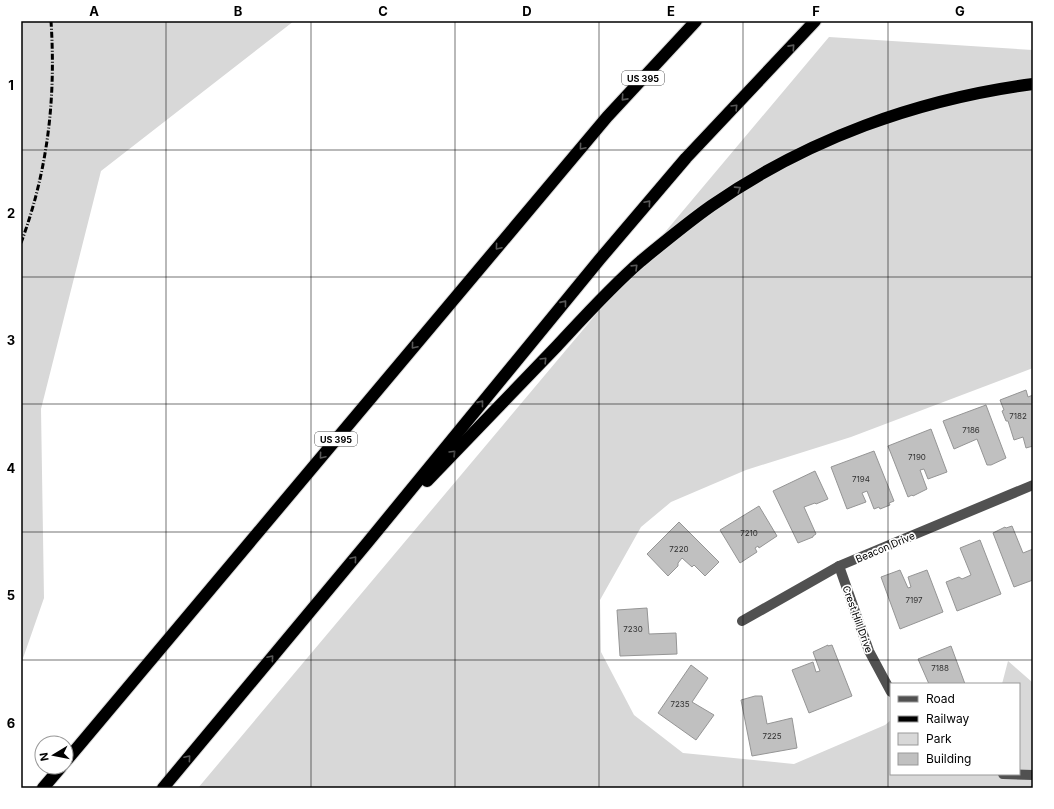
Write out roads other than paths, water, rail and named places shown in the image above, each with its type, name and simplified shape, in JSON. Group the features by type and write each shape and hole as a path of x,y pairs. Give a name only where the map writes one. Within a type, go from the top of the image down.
{"highway":[{"name":"US 395","path":"74,751 602,123 696,21"},
{"path":"162,788 368,542 605,253 686,158 815,21"},
{"path":"368,542 602,299 640,263 712,205 757,176 835,136 884,118 939,102 999,88 1033,84"},
{"path":"43,788 54,775"}],"street":[{"name":"Beacon Drive","path":"742,621 839,566 1033,485"},
{"name":"Crest Hill Drive","path":"839,566 869,651 890,690"},
{"path":"1020,775 1033,775"}],"railway":[{"path":"21,243 38,188 48,134 52,78 51,21"}]}
